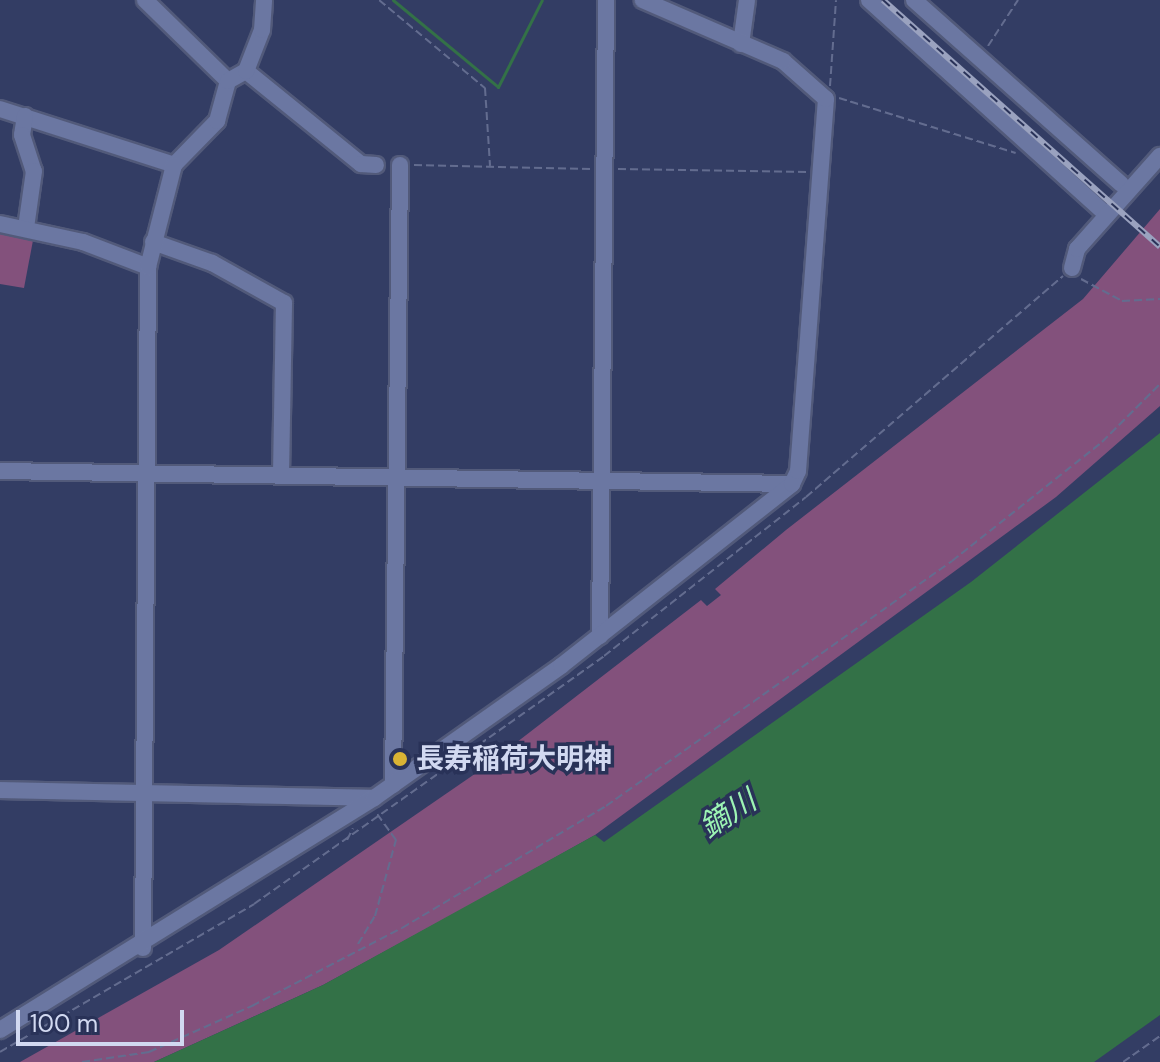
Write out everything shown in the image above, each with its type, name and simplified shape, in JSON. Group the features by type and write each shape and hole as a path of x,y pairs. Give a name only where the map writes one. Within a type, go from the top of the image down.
{"street":[{"path":"145,0 228,81"},
{"path":"174,165 217,121 228,81 246,71 262,30 264,0"},
{"path":"600,636 599,479 606,0"},
{"path":"0,1030 143,948 393,785 600,636 792,484 798,471 826,97 798,70 643,0"},
{"path":"741,44 747,0"},
{"path":"869,0 1106,214"},
{"path":"914,0 1121,184"},
{"path":"246,71 361,164 376,165"},
{"path":"0,109 174,165 178,173 153,242 148,267 141,792 143,948"},
{"path":"25,116 22,135 34,171 26,228"},
{"path":"1072,268 1077,249 1160,156"},
{"path":"393,785 400,165"},
{"path":"0,224 26,228 148,267"},
{"path":"153,242 212,263 284,303 281,475"},
{"path":"0,471 792,484"},
{"path":"0,790 374,798"}],"path":[{"path":"379,0 485,88 490,167"},
{"path":"836,0 826,97 1018,154"},
{"path":"980,58 1018,0"},
{"path":"1072,268 1106,297 1160,299"},
{"path":"82,1062 149,1052 356,947 402,928 681,756 952,561 1102,442 1160,384"},
{"path":"356,947 375,916 396,840 379,818"},
{"path":"1123,1062 1160,1036"}],"shaded area":[{"path":"1160,209 1160,406 1056,497 595,835 470,905 323,985 154,1062 20,1062 219,950 482,769 701,600 707,606 721,595 715,589 786,530 1083,299"},
{"path":"0,229 34,235 24,288 0,284"}],"water":[{"name":"鏑川","path":"1160,433 1160,1015 1094,1062 154,1062 323,985 595,835 604,842 971,582"}],"waterway":[{"path":"393,0 498,87 542,0"}],"railway":[{"path":"883,0 1160,247"}],"place":[{"name":"長寿稲荷大明神","path":"400,759"}]}
